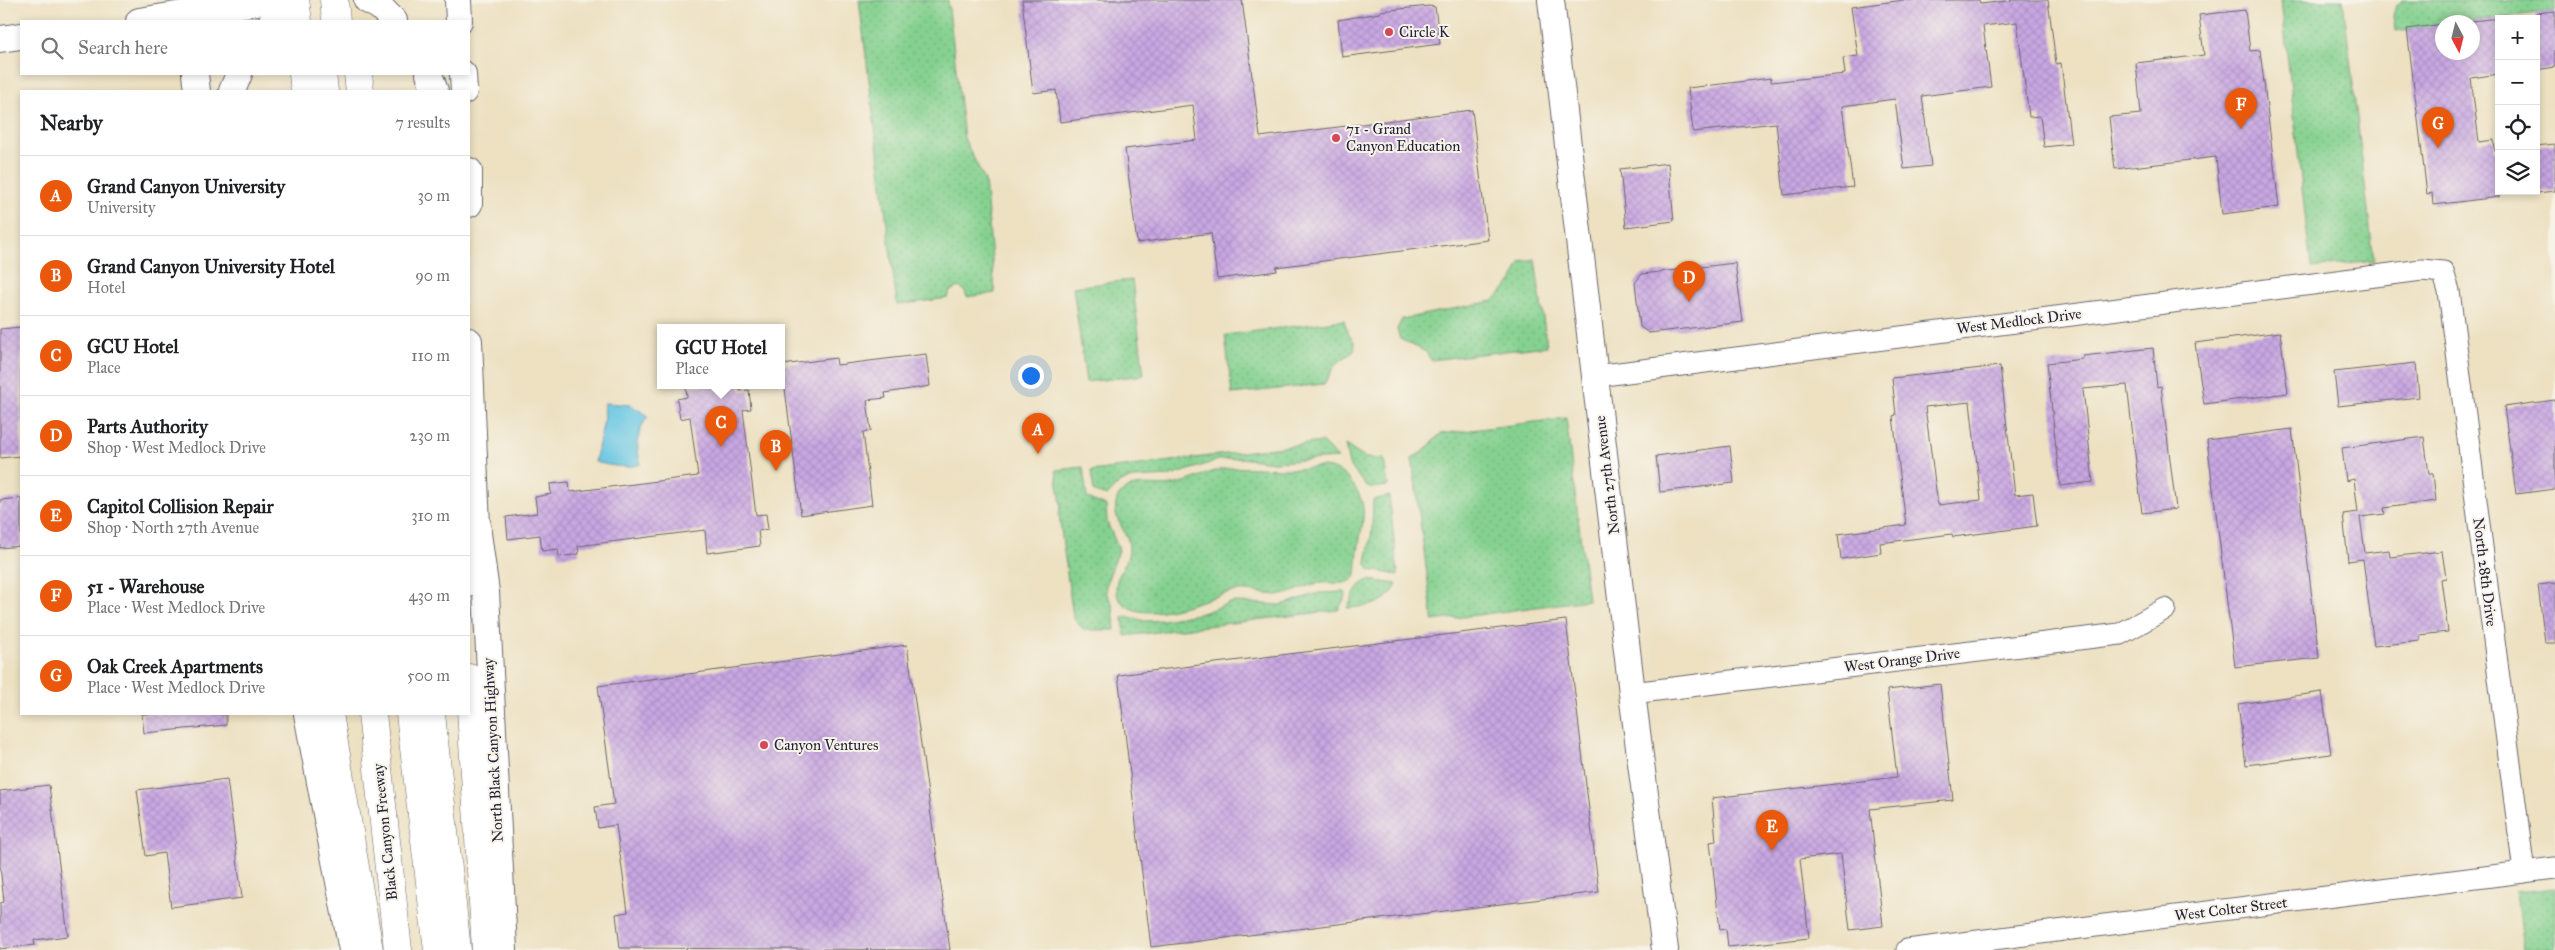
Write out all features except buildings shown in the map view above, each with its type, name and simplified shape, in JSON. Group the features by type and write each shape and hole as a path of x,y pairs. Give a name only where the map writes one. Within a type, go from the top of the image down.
{"highway":[{"path":"295,0 298,20"},
{"path":"316,0 318,20"},
{"path":"334,0 336,20"},
{"path":"351,0 352,20"},
{"path":"303,75 305,90"},
{"path":"322,75 324,90"},
{"path":"342,75 344,90"},
{"path":"358,75 360,90"},
{"path":"470,576 477,526"},
{"path":"470,694 486,950"},
{"path":"329,715 369,950"},
{"name":"Black Canyon Freeway","path":"372,715 398,950"},
{"path":"394,715 421,950"},
{"path":"410,715 438,950"},
{"path":"431,715 457,950"}],"main road":[{"path":"144,20 270,0"},
{"path":"273,20 295,0"},
{"path":"366,0 380,7 393,20"},
{"path":"458,0 460,20"},
{"name":"North 27th Avenue","path":"1551,0 1632,693 1665,950"},
{"path":"0,39 20,36"},
{"path":"195,75 198,90"},
{"path":"232,90 239,75"},
{"path":"429,75 435,90"},
{"path":"463,75 464,90"},
{"name":"North Black Canyon Highway","path":"470,364 477,526 486,592 504,950"},
{"path":"307,715 352,950"}],"street":[{"name":"West Medlock Drive","path":"1596,376 2422,270 2443,272"},
{"name":"North 28th Drive","path":"2443,272 2449,291 2524,872"},
{"name":"West Orange Drive","path":"1632,693 2120,634 2165,609"},
{"name":"West Colter Street","path":"1906,950 2555,868"}],"green space":[{"path":"859,0 948,0 964,138 985,181 995,293 967,297 964,290 958,287 950,291 948,298 897,305"},
{"path":"2281,0 2343,0 2374,261 2311,268"},
{"path":"2402,0 2555,0 2555,11 2521,15 2495,15 2495,18 2480,20 2480,15 2435,15 2435,26 2395,31 2393,16 2396,5"},
{"path":"1535,259 1547,346 1431,360 1426,352 1400,339 1397,329 1402,319 1493,301 1513,280 1520,262"},
{"path":"1132,280 1144,375 1086,382 1073,287"},
{"path":"1344,320 1348,333 1355,343 1354,351 1336,364 1324,384 1232,394 1225,335"},
{"path":"1566,418 1588,600 1433,621 1412,458 1424,451 1440,434"},
{"path":"1322,442 1338,458 1274,462 1239,458 1219,460 1171,476 1133,478 1120,482 1107,496 1094,492 1091,471"},
{"path":"1345,445 1365,458 1384,459 1388,486 1370,488 1366,486 1349,465"},
{"path":"1083,467 1087,498 1106,506 1107,522 1119,550 1106,584 1106,592 1113,606 1115,630 1084,630 1074,619 1072,610 1059,515 1061,505 1056,470"},
{"path":"1230,468 1295,469 1331,468 1341,473 1355,488 1362,503 1363,518 1356,576 1348,582 1320,583 1280,595 1239,591 1159,611 1144,612 1130,608 1119,599 1116,585 1126,562 1129,549 1127,537 1116,514 1116,507 1121,493 1127,489 1141,485 1172,485"},
{"path":"1389,496 1398,575 1370,570 1366,562 1372,531 1373,500"},
{"path":"1369,580 1397,584 1388,597 1376,604 1347,608 1361,584"},
{"path":"1345,592 1346,596 1338,610 1125,636 1123,618 1125,616 1146,621 1163,620 1202,613 1233,602 1281,605 1319,593"},
{"path":"2555,888 2555,950 2523,950 2516,892"}],"water":[{"path":"604,403 631,405 648,416 641,427 638,439 641,464 624,467 595,462 605,416"}],"place":[{"name":"Circle K","path":"1389,32"},
{"name":"51 - Warehouse","path":"2241,129"},
{"name":"71 - Grand Canyon Education","path":"1336,138"},
{"name":"Oak Creek Apartments","path":"2438,148"},
{"name":"Parts Authority","path":"1689,302"},
{"name":"GCU Hotel","path":"721,447"},
{"name":"Grand Canyon University","path":"1038,454"},
{"name":"Grand Canyon University Hotel","path":"776,471"},
{"name":"Canyon Ventures","path":"764,745"},
{"name":"Capitol Collision Repair","path":"1772,851"}]}
